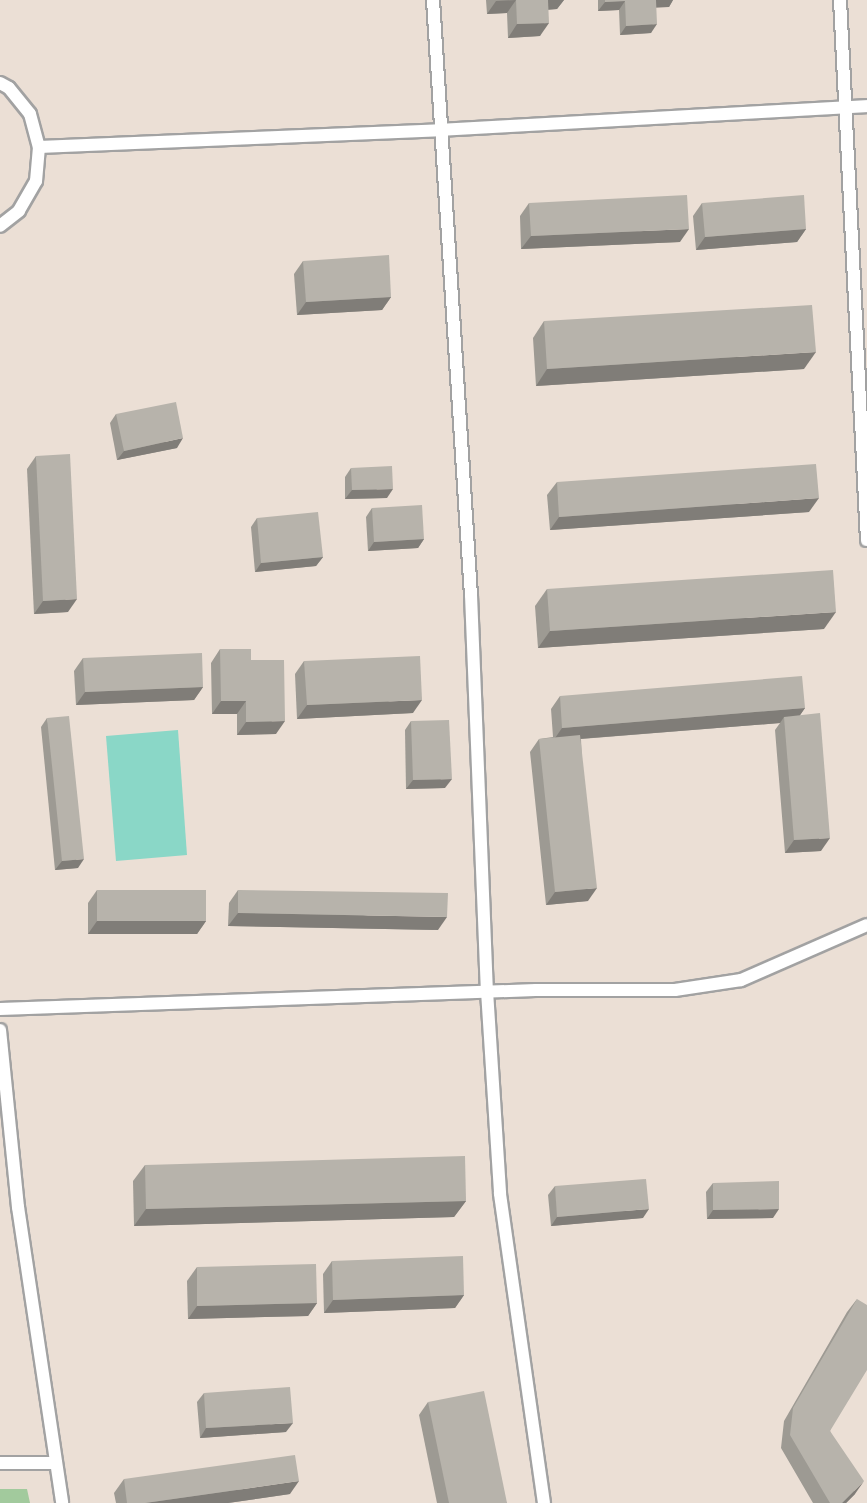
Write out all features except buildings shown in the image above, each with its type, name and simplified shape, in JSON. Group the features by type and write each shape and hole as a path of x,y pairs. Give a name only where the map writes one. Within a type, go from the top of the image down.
{"lane":[{"path":"433,0 471,595 488,992 500,1194 544,1503"},
{"path":"840,0 867,540"},
{"path":"0,83 9,88 30,114 39,147 36,181 19,211 0,226"},
{"path":"39,147 440,130 867,106"},
{"path":"0,1009 488,992 675,990 741,980 867,925"},
{"path":"0,1030 18,1207 62,1503"},
{"path":"0,1463 56,1463"}],"shaded area":[{"path":"0,0 867,0 867,1503 0,1503"},
{"path":"178,730 187,855 116,861 106,736"}],"green space":[{"path":"0,1489 27,1489 30,1503 0,1503"}]}
